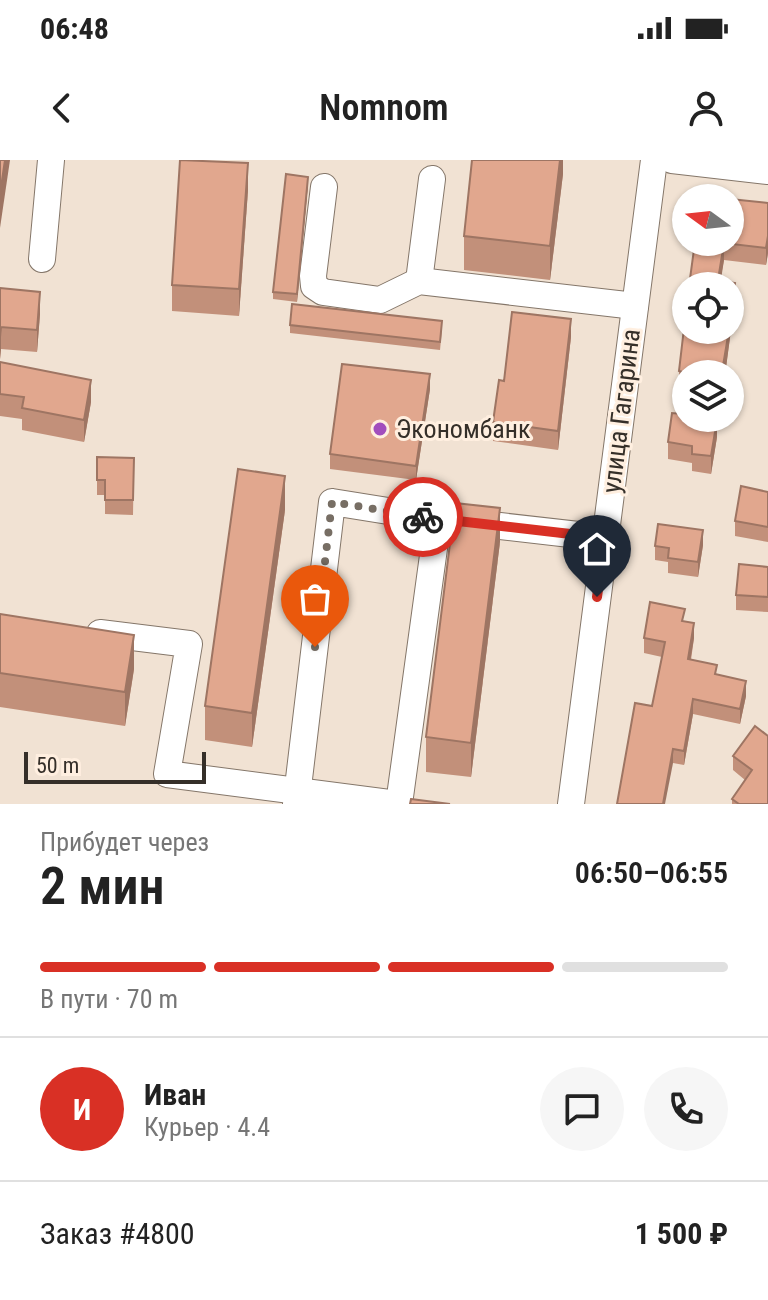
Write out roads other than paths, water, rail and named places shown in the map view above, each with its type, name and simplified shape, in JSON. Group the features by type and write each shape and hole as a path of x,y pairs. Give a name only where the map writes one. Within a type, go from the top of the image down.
{"street":[{"path":"42,259 51,160"},
{"name":"улица Гагарина","path":"571,804 654,160"},
{"path":"672,160 768,171"},
{"path":"419,281 432,179"},
{"path":"324,187 314,286 323,292 380,300 419,281 635,306"},
{"path":"297,798 332,502 438,519 605,538"},
{"path":"69,629 189,644 167,774 297,798 398,804 438,519"}],"place":[{"name":"Экономбанк","path":"380,429"}]}
